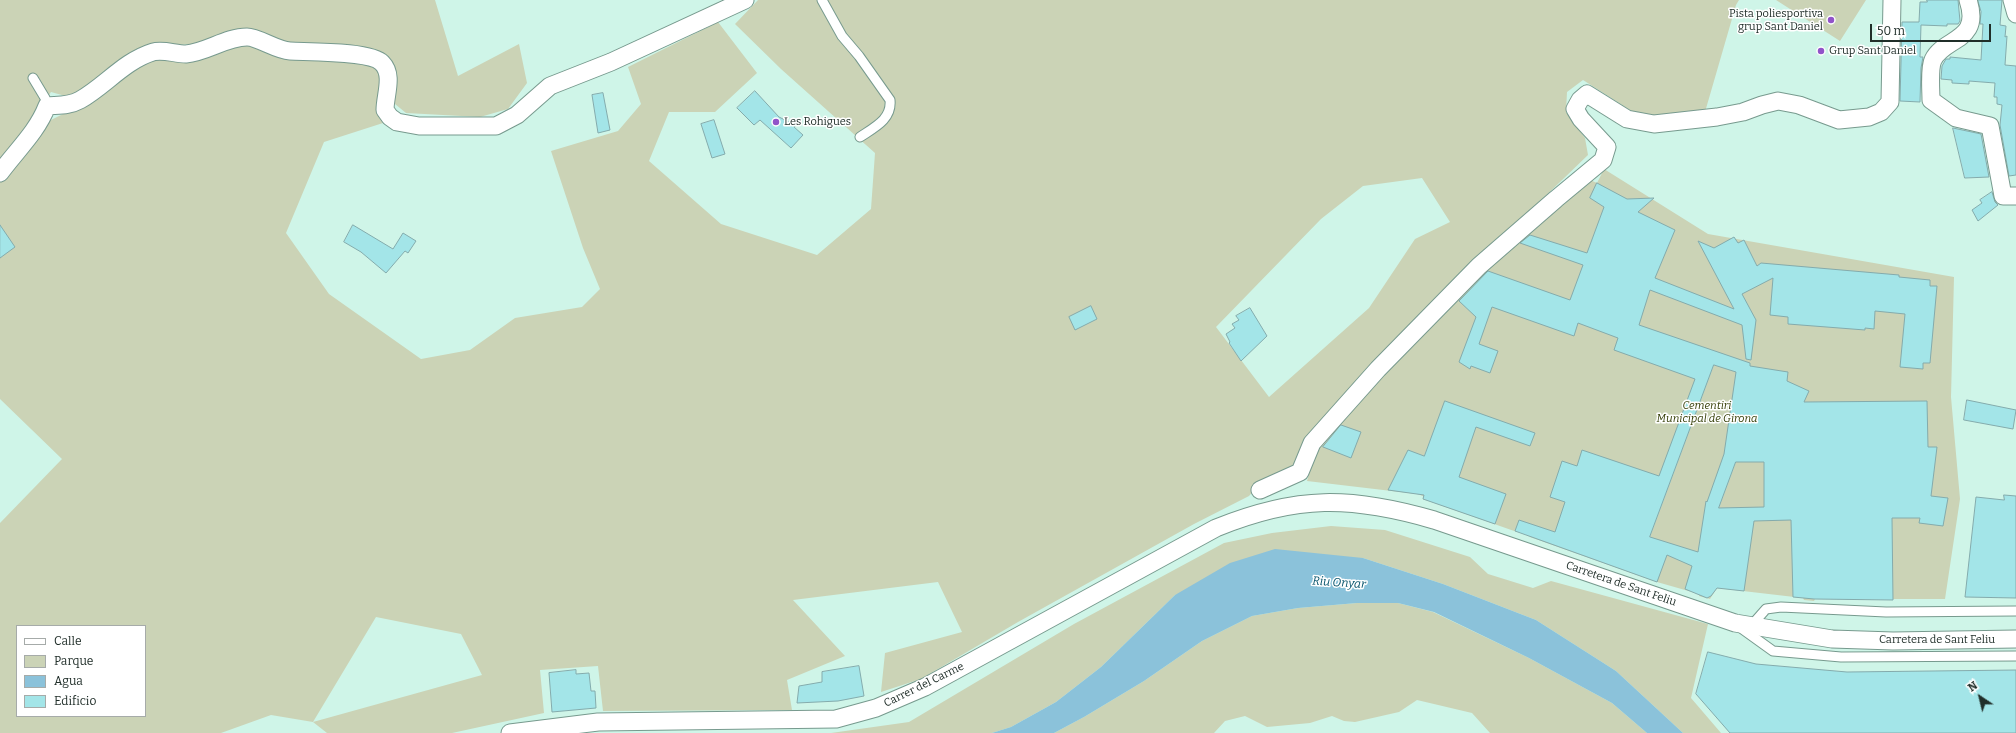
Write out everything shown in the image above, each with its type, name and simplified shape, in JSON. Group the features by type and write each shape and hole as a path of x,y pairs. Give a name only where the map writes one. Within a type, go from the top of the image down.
{"street":[{"path":"0,172 13,159 42,119 47,106 67,105 80,100 121,69 154,52 185,54 200,51 226,41 248,37 288,51 353,54 371,57 382,62 388,71 385,110 390,117 397,122 419,126 496,126 517,115 550,86 611,62 745,0"},
{"path":"1260,490 1300,472 1312,443 1378,369 1479,266 1603,160 1607,148 1581,120 1575,109 1580,100 1587,94 1627,119 1654,124 1717,117 1743,112 1762,104 1778,101 1799,105 1839,120 1869,117 1881,112 1890,102 1892,0"},
{"path":"1968,0 1971,22 1968,28 1962,36 1937,54 1932,62 1930,100 1956,118 1990,126 2003,196 2016,196"},
{"path":"2012,0 2016,14"},
{"name":"Carretera de Sant Feliu","path":"1232,522 1278,508 1306,503 1337,502 1396,509 1441,522 1743,625 1832,639 1893,641 2016,639"},
{"name":"Carrer del Carme","path":"510,733 598,722 662,720 817,720 836,719 864,712 902,699 932,684 1202,535 1232,522"}],"lane":[{"path":"822,0 842,36 859,56 890,100 891,107 886,118 860,137"},
{"path":"33,78 46,98 47,106"},
{"path":"2016,611 1886,612 1781,607 1766,609 1743,625 1774,650 1841,657 2016,656"}],"green space":[{"path":"0,0 435,0 458,76 519,44 527,83 508,109 480,117 406,113 395,104 395,72 387,56 341,47 287,44 247,30 193,44 147,47 69,97 51,92 32,120 0,160"},
{"path":"758,0 1739,0 1736,5 1705,112 1669,117 1633,112 1583,80 1567,92 1566,112 1585,138 1588,155 1391,345 1297,470 1256,488 1249,496 1194,524 1018,622 921,679 881,692 885,653 962,632 938,582 793,600 845,656 787,680 792,710 603,711 598,666 540,670 544,713 452,733 327,733 313,722 271,715 221,733 0,733 0,523 62,459 0,399 0,179 49,121 81,105 134,67 157,57 245,41 364,61 379,68 382,78 383,123 324,142 286,233 329,294 421,359 470,350 515,318 582,307 600,289 583,248 551,151 618,131 641,104 628,67 718,22 757,73 715,112 669,112 649,161 721,224 817,255 871,209 875,153 781,69 735,24","holes":["1422,178 1450,222 1415,239 1369,308 1269,397 1216,327 1321,219 1363,186","376,617 461,634 482,675 313,722"]},
{"name":"Pista poliesportiva grup Sant Daniel","path":"1776,0 1866,0 1840,41"},
{"name":"Cementiri Municipal de Girona","path":"1604,169 1708,234 1954,277 1951,397 1960,499 1945,599 1815,599 1814,601 1804,600 1803,598 1717,588 1710,599 1530,537 1519,530 1517,532 1423,499 1423,496 1417,494 1307,481 1317,444 1483,268 1590,180 1597,183"},
{"path":"1331,526 1385,530 1470,557 1488,574 1533,588 1551,581 1708,624 1691,698 1721,733 1683,733 1616,671 1536,620 1443,584 1363,558 1175,595 1101,667 1056,702 1011,727 992,733 831,733 909,722 1074,624 1224,543 1272,533"},
{"path":"1357,603 1398,603 1433,612 1529,658 1612,703 1647,733 1490,733 1472,713 1417,700 1399,712 1355,722 1344,721 1332,716 1310,723 1267,727 1245,716 1225,721 1214,733 1054,733 1144,681 1202,641 1252,616 1298,608"}],"water":[{"name":"Riu Onyar","path":"1275,549 1363,558 1443,584 1536,620 1616,671 1683,733 1647,733 1612,703 1529,658 1434,612 1398,603 1357,603 1298,608 1252,616 1202,641 1144,681 1054,733 992,733 1011,727 1056,702 1101,667 1175,595 1230,563"}],"building":[{"path":"1927,0 1958,0 1960,21 1958,24 1947,24 1947,26 1921,25 1920,57 1923,57 1921,68 1920,102 1900,101 1902,22 1919,22 1920,2 1927,2"},
{"path":"1978,0 2002,0 2000,25 2006,26 2005,37 2007,36 2005,65 2016,66 2016,175 2009,176 2000,125 2002,105 1997,104 1997,97 1994,97 1995,83 1969,81 1969,84 1952,83 1952,80 1941,79 1942,66 1946,59 1950,59 1950,57 1981,60 1983,24 1980,24 1981,12"},
{"name":"Les Rohigues","path":"755,91 779,117 795,125 794,127 803,135 791,148 760,120 754,125 737,108"},
{"path":"603,93 610,130 598,133 592,95"},
{"path":"714,120 725,154 712,158 701,124"},
{"path":"1953,128 1981,134 1989,177 1965,178"},
{"path":"1597,183 1627,199 1654,198 1638,212 1675,230 1655,278 1734,309 1698,241 1714,248 1734,237 1738,243 1744,240 1757,266 1761,263 1899,275 1899,277 1930,280 1930,286 1937,286 1930,363 1923,363 1923,369 1900,367 1905,314 1875,311 1874,329 1865,328 1865,330 1788,324 1788,317 1770,315 1773,278 1742,294 1756,320 1751,360 1746,359 1742,325 1650,290 1639,325 1750,363 1750,366 1788,372 1787,381 1809,391 1804,402 1927,401 1928,447 1937,447 1931,496 1948,498 1943,526 1919,523 1920,518 1892,518 1893,600 1814,599 1793,597 1791,520 1754,521 1744,591 1717,588 1711,596 1707,598 1685,589 1692,566 1667,555 1657,582 1515,531 1519,520 1555,532 1565,502 1550,497 1562,461 1577,466 1582,450 1659,476 1695,379 1614,350 1618,338 1578,323 1574,336 1492,307 1479,344 1498,351 1490,373 1471,366 1470,369 1459,362 1476,317 1459,301 1488,271 1570,300 1583,265 1520,243 1530,235 1587,253 1604,207 1590,198","holes":["1714,365 1736,372 1724,454 1707,502 1706,501 1698,552 1650,537","1736,462 1764,462 1764,507 1719,508"]},
{"path":"1992,192 1995,202 1998,205 1978,221 1972,210 1982,203 1980,200"},
{"path":"0,225 15,247 0,258"},
{"path":"353,225 393,249 403,233 416,241 408,253 405,251 386,273 361,252 344,242"},
{"path":"1091,306 1097,319 1075,330 1069,317"},
{"path":"1250,308 1267,336 1241,361 1229,343 1230,342 1226,334 1235,328 1232,324 1239,320 1236,316"},
{"path":"1967,400 2016,410 2013,429 1964,420"},
{"path":"1445,401 1535,433 1530,446 1476,427 1459,477 1506,494 1495,524 1423,499 1424,495 1388,490 1408,450 1424,456"},
{"path":"1341,425 1361,432 1351,458 1323,447"},
{"path":"2004,495 2016,496 2016,598 1965,597 1976,497 2004,500"},
{"path":"1708,652 1756,664 1847,672 2016,670 2016,733 1730,733 1696,694"},
{"path":"859,666 864,696 838,701 797,703 799,686 822,682 822,672"},
{"path":"576,670 576,674 589,673 591,691 595,691 596,708 552,712 549,673"}],"place":[{"name":"Pista poliesportiva grup Sant Daniel","path":"1831,20"},
{"name":"Grup Sant Daniel","path":"1821,51"},
{"name":"Les Rohigues","path":"776,122"}]}
